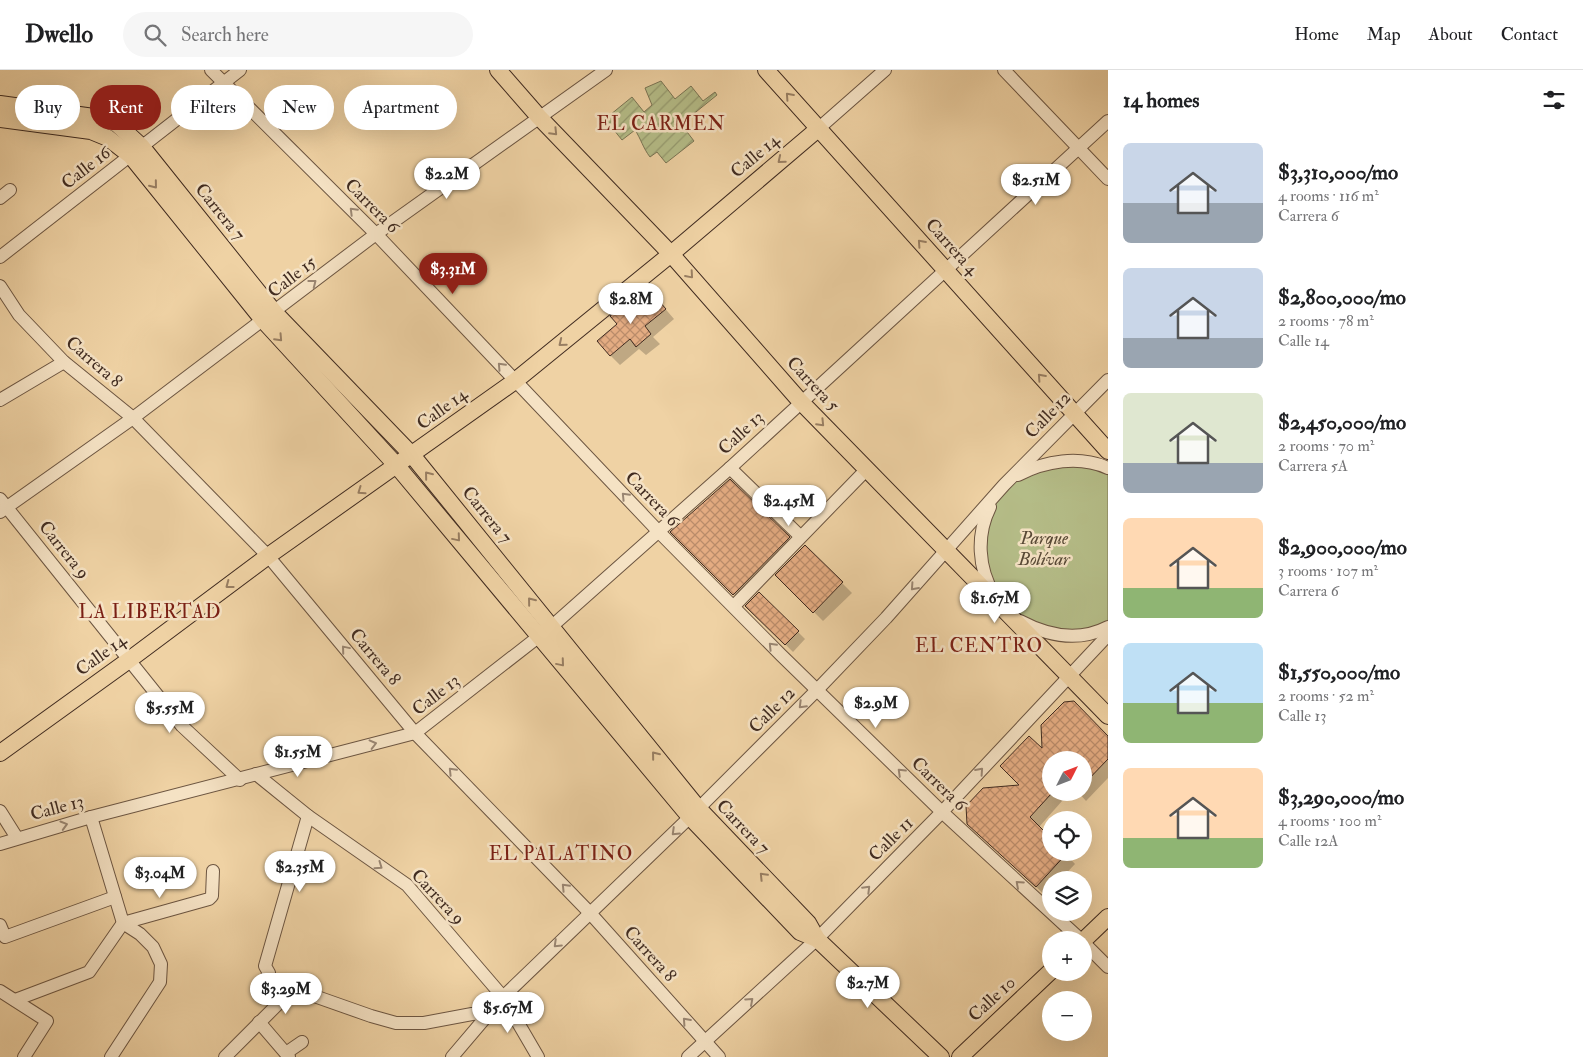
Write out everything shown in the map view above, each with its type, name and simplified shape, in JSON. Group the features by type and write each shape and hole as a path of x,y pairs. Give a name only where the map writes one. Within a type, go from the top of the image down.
{"main road":[{"name":"Carrera 5","path":"498,70 539,117 671,254 800,401 1108,716"},
{"name":"Carrera 4","path":"766,70 1108,451"},
{"path":"0,104 100,118 113,131"},
{"path":"0,119 91,131 113,131"},
{"name":"Calle 14","path":"0,753 268,556 515,381 671,254 818,129"},
{"name":"Carrera 7","path":"113,131 136,152 269,317 397,466 546,632"},
{"name":"Carrera 7","path":"269,317 412,455 546,632 694,813 800,932 817,939 941,1057"},
{"path":"1092,932 1108,917"},
{"name":"Calle 10","path":"960,1057 1042,980"}],"street":[{"name":"Carrera 6","path":"211,70 376,234 659,532 817,690 942,812 1072,931"},
{"name":"Calle 16","path":"0,257 240,70"},
{"name":"Calle 15","path":"2,506 134,418 376,234 606,70"},
{"name":"Calle 14","path":"818,129 885,70"},
{"path":"1004,70 1077,150 1108,179"},
{"path":"946,271 1108,121"},
{"name":"Calle 13","path":"0,844 91,817 416,733 546,632 730,468 800,401 946,271"},
{"name":"Carrera 8","path":"0,286 19,315 64,362 134,418 268,556 416,733 590,913 719,1057"},
{"path":"0,400 64,362"},
{"name":"Calle 12","path":"456,1055 503,997 694,813 817,690 1004,485 1073,413 1108,380"},
{"path":"1108,468 1080,461 1053,462 1019,475 1004,485 989,509 984,522 980,550 986,577 1005,611 1035,629 1051,634 1085,635 1108,627"},
{"path":"730,468 800,536"},
{"path":"734,606 866,470"},
{"name":"Carrera 9","path":"2,506 182,726 240,780"},
{"name":"Calle 11","path":"688,1057 817,939 942,812 1108,635"},
{"name":"Carrera 9","path":"256,774 308,816 406,885 503,997 538,1057"},
{"path":"0,811 17,838"},
{"path":"308,816 265,966 269,974 266,979 371,1016 396,1022 424,1023 472,1014 489,1014"},
{"path":"91,817 123,923 140,934 152,947 162,964 160,982 111,1057"},
{"path":"15,1000 89,972 123,923 205,902 212,896 213,871"},
{"path":"2,931 115,897"},
{"name":"Carrera 6","path":"1092,950 1108,966"},
{"path":"224,1057 293,989"},
{"path":"0,991 46,1021 24,1057"},
{"path":"259,1022 288,1055 302,1042"}],"green space":[{"path":"661,81 675,99 691,86 703,101 715,92 717,95 681,124 694,141 666,163 657,152 650,157 635,130 622,140 605,119 632,97 644,112 652,105 645,88"},
{"name":"Parque Bolívar","path":"1053,462 1108,468 1108,627 1068,636 1005,611 982,564 989,509 1019,475"}],"building":[{"path":"653,294 666,309 645,326 651,334 636,347 630,339 610,356 597,341 617,324 610,316 626,304 632,311"},
{"path":"730,479 790,537 733,595 670,532"},
{"path":"805,545 843,582 813,613 775,575"},
{"path":"759,592 799,631 785,645 745,606"},
{"path":"1074,701 1108,736 1108,759 1092,776 1092,751 1042,751 1042,801 1045,801 1030,817 1042,829 1042,861 1060,861 1051,871 1042,871 1042,880 1036,887 967,824 966,806 983,788 1019,785 1000,766 1029,736 1042,748 1041,725 1064,702"}],"district":[{"name":"EL CARMEN","path":"661,124"},
{"name":"LA LIBERTAD","path":"150,612"},
{"name":"EL CENTRO","path":"979,646"},
{"name":"EL PALATINO","path":"561,854"}]}
